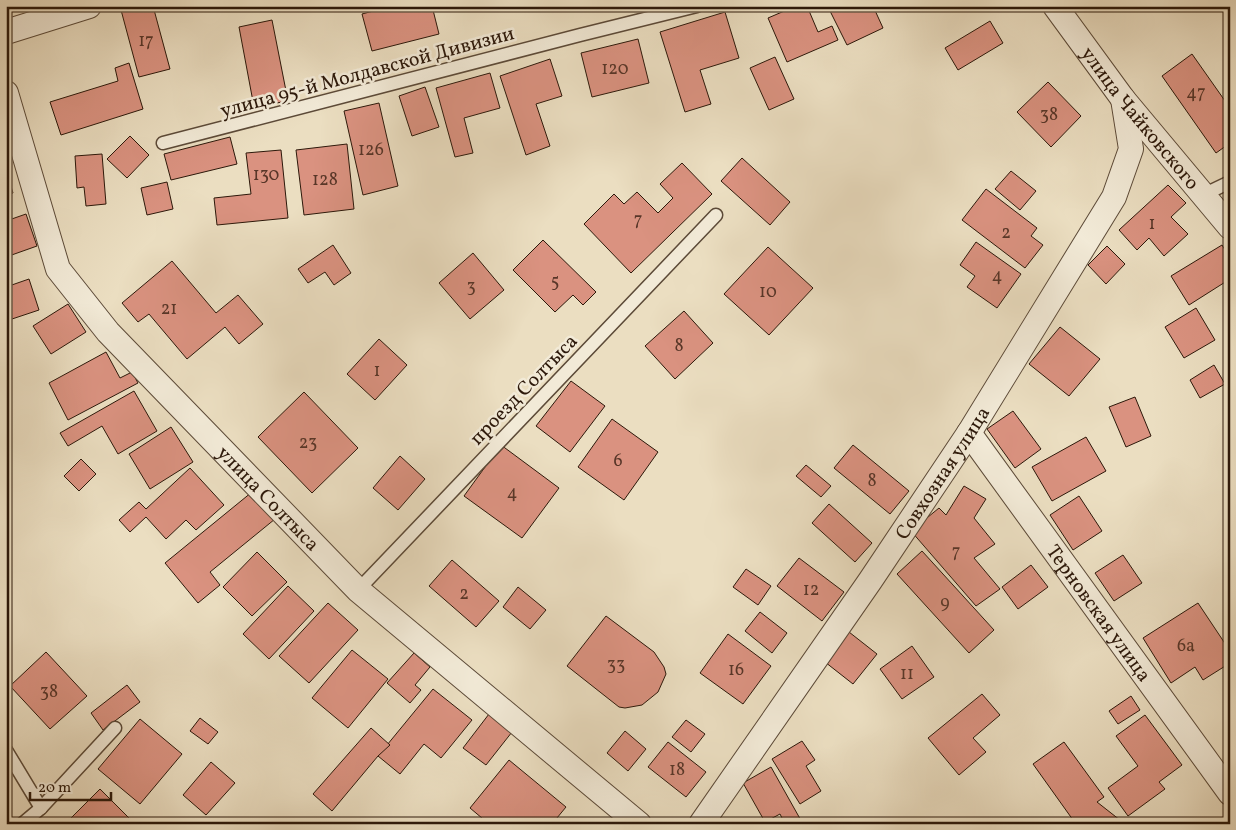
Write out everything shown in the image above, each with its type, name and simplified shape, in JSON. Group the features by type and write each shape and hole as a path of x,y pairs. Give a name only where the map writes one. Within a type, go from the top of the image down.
{"street":[{"path":"6,32 90,6"},
{"name":"улица Чайковского","path":"1055,6 1123,98 1230,227"},
{"name":"улица Солтыса","path":"6,93 58,270 108,332 358,590 639,824"},
{"name":"Совхозная улица","path":"700,824 870,581 970,432 1114,197 1130,148 1123,98"},
{"name":"Терновская улица","path":"970,432 1230,793"}],"lane":[{"name":"улица 95-й Молдавской Дивизии","path":"163,143 697,6"},
{"path":"1203,195 1230,182"},
{"name":"проезд Солтыса","path":"358,590 716,214"},
{"path":"22,824 40,808 115,728"},
{"path":"6,750 40,808"}],"building":[{"path":"137,6 153,6 170,69 139,77 121,10"},
{"path":"392,6 432,6 439,34 372,51 362,14"},
{"path":"796,6 807,6 818,32 832,26 838,40 787,62 768,18"},
{"path":"834,6 873,6 883,28 847,45 829,9"},
{"path":"725,12 739,58 700,70 711,104 685,112 660,32"},
{"path":"272,20 288,101 254,107 239,27"},
{"path":"990,21 1003,43 958,70 945,48"},
{"path":"638,39 649,83 592,97 581,53"},
{"path":"1192,54 1230,108 1230,143 1216,153 1162,76"},
{"path":"775,57 794,99 769,110 750,68"},
{"path":"550,59 562,96 536,104 550,146 526,155 500,76"},
{"path":"129,63 143,109 61,135 50,102 118,81 115,68"},
{"path":"490,73 500,108 464,118 473,153 455,157 436,88"},
{"path":"1048,82 1081,116 1051,147 1017,112"},
{"path":"425,87 439,127 412,136 399,96"},
{"path":"379,103 398,186 363,195 344,111"},
{"path":"130,136 149,155 127,178 107,159"},
{"path":"230,137 237,164 171,180 164,154"},
{"path":"347,144 354,209 304,215 296,150"},
{"path":"281,150 288,218 217,225 214,198 251,194 246,153"},
{"path":"102,154 106,204 86,206 84,187 77,188 75,156"},
{"path":"742,158 790,202 770,225 721,181"},
{"path":"682,163 712,194 631,273 584,224 614,194 624,204 637,192 658,213 673,198 660,184"},
{"path":"6,170 13,193 6,196"},
{"path":"1011,171 1036,191 1020,210 995,189"},
{"path":"167,182 173,209 147,215 141,188"},
{"path":"1168,185 1186,203 1171,217 1188,234 1164,256 1149,238 1137,250 1119,230"},
{"path":"986,189 1037,228 1031,236 1043,245 1025,268 962,220"},
{"path":"26,214 37,246 6,257 6,221"},
{"path":"543,240 596,292 583,305 573,295 555,312 513,270"},
{"path":"976,242 1021,274 997,308 967,287 975,276 960,265"},
{"path":"333,245 351,273 334,285 325,272 308,283 298,269"},
{"path":"1222,245 1230,258 1230,279 1189,305 1171,276"},
{"path":"1107,246 1125,264 1106,284 1088,265"},
{"path":"768,247 813,288 769,335 724,294"},
{"path":"473,253 504,290 470,319 439,283"},
{"path":"172,261 216,313 238,295 263,324 239,344 225,327 187,359 149,314 138,322 122,303"},
{"path":"29,279 39,310 6,321 6,287"},
{"path":"68,304 86,332 51,354 33,326"},
{"path":"1196,308 1215,340 1184,358 1165,327"},
{"path":"684,311 713,343 675,379 645,346"},
{"path":"1060,327 1100,359 1069,396 1029,364"},
{"path":"379,339 407,365 375,400 347,374"},
{"path":"106,352 120,378 132,372 138,383 68,420 49,383"},
{"path":"1214,365 1225,384 1200,398 1190,380"},
{"path":"571,381 605,406 570,452 536,426"},
{"path":"134,391 157,431 118,454 102,426 68,446 60,433"},
{"path":"304,392 358,448 312,493 258,437"},
{"path":"1135,397 1151,436 1126,447 1109,407"},
{"path":"1013,411 1041,449 1015,468 987,429"},
{"path":"612,419 658,452 624,500 578,467"},
{"path":"171,427 193,462 150,489 129,454"},
{"path":"1086,437 1106,471 1052,501 1032,467"},
{"path":"501,445 559,488 522,538 464,496"},
{"path":"853,445 909,491 890,514 834,468"},
{"path":"400,456 425,479 398,510 373,488"},
{"path":"81,459 96,474 79,491 64,476"},
{"path":"806,465 831,486 821,497 796,476"},
{"path":"190,468 224,505 196,530 186,520 166,539 146,517 130,532 119,520 139,502 146,509"},
{"path":"964,486 986,499 974,518 995,544 974,558 1000,589 976,606 911,531 939,508 946,515"},
{"path":"252,492 275,519 210,572 220,585 198,603 165,563"},
{"path":"1079,496 1102,531 1073,550 1050,515"},
{"path":"829,504 872,543 855,562 812,523"},
{"path":"922,551 994,630 969,653 897,574"},
{"path":"257,552 287,582 252,616 223,587"},
{"path":"1123,555 1142,583 1114,601 1095,573"},
{"path":"799,558 844,592 822,621 777,586"},
{"path":"452,560 499,601 476,627 429,586"},
{"path":"1031,565 1048,587 1018,609 1002,587"},
{"path":"746,569 771,586 758,605 733,587"},
{"path":"288,586 314,611 269,659 243,634"},
{"path":"518,587 546,610 530,629 503,607"},
{"path":"328,603 358,630 309,683 279,656"},
{"path":"1198,603 1230,651 1230,663 1203,680 1195,667 1171,683 1143,638"},
{"path":"760,612 787,633 772,653 745,631"},
{"path":"606,616 654,652 664,667 666,674 658,692 642,705 625,708 619,707 567,666"},
{"path":"849,632 877,654 853,684 825,662"},
{"path":"728,634 771,666 743,704 700,673"},
{"path":"912,646 934,677 902,699 880,669"},
{"path":"352,650 388,679 348,728 312,698"},
{"path":"46,652 87,696 50,729 10,686"},
{"path":"414,653 430,667 415,685 421,690 410,703 387,683"},
{"path":"127,685 140,702 103,730 91,713"},
{"path":"433,689 472,720 441,758 424,744 400,774 378,756"},
{"path":"982,694 1000,715 973,738 986,752 959,775 928,738"},
{"path":"1131,696 1140,710 1118,724 1109,711"},
{"path":"489,714 512,732 486,765 463,748"},
{"path":"1145,715 1182,765 1159,782 1165,789 1128,816 1108,788 1138,766 1116,736"},
{"path":"200,718 218,732 208,744 190,731"},
{"path":"140,719 182,754 140,804 98,769"},
{"path":"686,720 705,734 691,752 672,737"},
{"path":"371,728 390,745 378,756 332,811 313,794"},
{"path":"625,731 646,749 628,771 607,753"},
{"path":"802,741 815,760 806,766 821,791 800,804 772,759"},
{"path":"668,742 706,772 686,797 648,767"},
{"path":"1064,742 1104,797 1097,802 1125,824 1078,824 1073,820 1033,764"},
{"path":"509,760 566,807 552,824 489,824 470,808"},
{"path":"211,762 235,783 206,815 183,795"},
{"path":"771,767 803,824 785,824 780,814 765,822 743,783"},
{"path":"100,789 135,824 77,824 71,818"}]}
